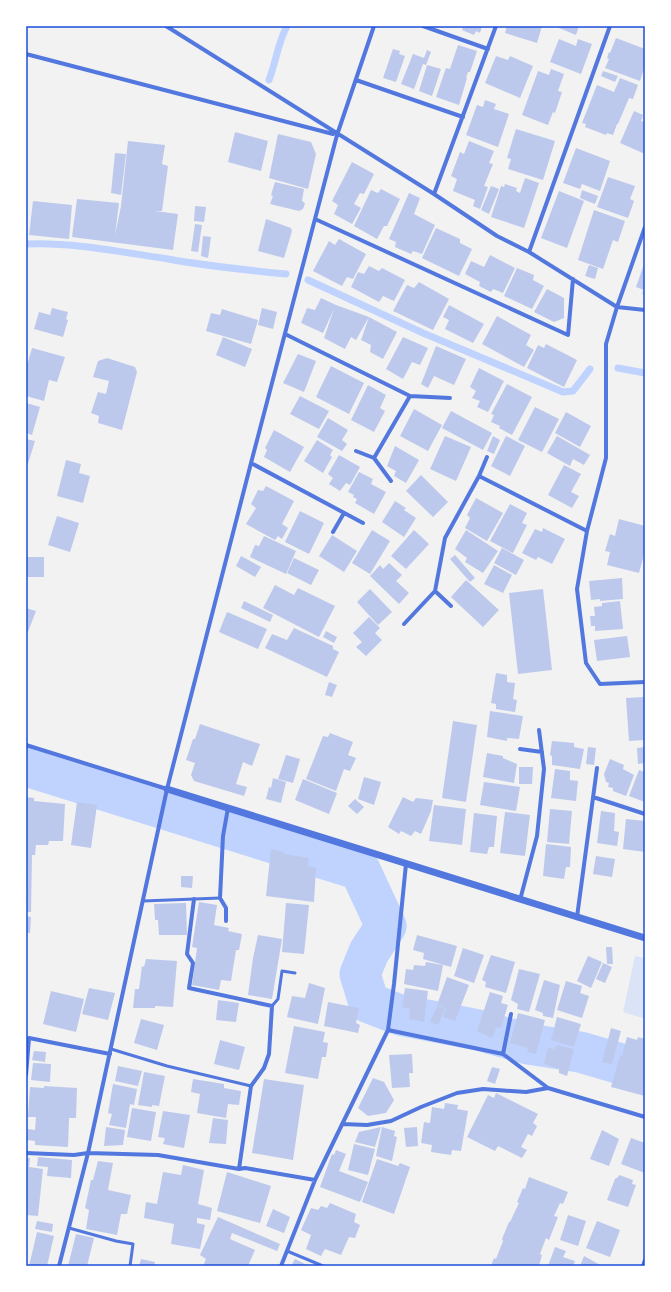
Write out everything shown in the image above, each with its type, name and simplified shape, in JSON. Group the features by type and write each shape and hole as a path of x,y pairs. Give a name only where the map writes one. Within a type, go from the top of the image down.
{"street":[{"path":"166,26 434,194 497,236 529,252 616,307 645,310"},
{"path":"59,1266 88,1153 167,789 315,219 338,135 374,26"},
{"path":"423,26 488,49"},
{"path":"434,194 496,26"},
{"path":"529,252 610,26"},
{"path":"26,54 338,135"},
{"path":"356,80 463,117"},
{"path":"315,219 568,335 573,279"},
{"path":"645,227 616,307 606,344 606,458 587,531 577,588 586,663 600,684 645,682"},
{"path":"285,334 410,396 450,398"},
{"path":"374,458 410,396"},
{"path":"356,451 374,458 392,481"},
{"path":"404,624 435,591 445,538 479,476 487,457"},
{"path":"251,463 363,523"},
{"path":"479,476 587,531"},
{"path":"333,532 344,513"},
{"path":"435,591 451,606"},
{"path":"520,900 537,836 544,769 538,730"},
{"path":"26,745 645,938"},
{"path":"520,749 542,752"},
{"path":"576,917 597,768"},
{"path":"593,797 645,814"},
{"path":"226,921 226,908 220,898 223,836 228,809"},
{"path":"281,1266 315,1180 388,1030 406,864"},
{"path":"194,899 187,954 193,963 189,988 272,1006 269,1054 264,1068 251,1086 239,1169"},
{"path":"503,1054 511,1014"},
{"path":"388,1030 503,1054 548,1088 645,1117"},
{"path":"26,1075 29,1038 110,1054"},
{"path":"342,1124 368,1125 391,1121 421,1107 458,1093 483,1089 526,1092 548,1088"},
{"path":"26,1153 74,1155 88,1153 158,1156 239,1169 246,1168 315,1180"},
{"path":"643,1266 645,1260"}],"lane":[{"path":"143,901 220,898"},
{"path":"272,1006 278,999 282,971 295,973"},
{"path":"111,1049 167,1066 251,1086"},
{"path":"69,1228 116,1241 133,1244 130,1266"},
{"path":"287,1251 323,1266"}],"shaded area":[{"path":"635,956 645,958 645,1019 623,1012"}],"building":[{"path":"463,26 482,26 480,33 476,31 474,35 462,30"},
{"path":"507,26 542,26 537,43 505,33"},
{"path":"560,26 579,26 576,35 559,28"},
{"path":"616,38 645,49 645,65 640,81 605,68 609,59 607,58 609,52 610,53"},
{"path":"559,39 576,46 578,39 592,44 581,74 550,62"},
{"path":"458,45 477,51 470,72 468,72 466,78 459,105 436,97 446,68 450,69"},
{"path":"393,49 400,51 399,54 405,56 396,82 383,78"},
{"path":"427,50 431,52 426,65 423,64 414,89 401,84 413,54 424,58"},
{"path":"496,56 508,60 510,56 533,66 520,98 485,83"},
{"path":"427,65 441,69 432,96 419,91"},
{"path":"551,69 564,74 558,91 562,92 555,113 553,112 548,125 522,115 538,71 549,75"},
{"path":"603,71 618,76 615,82 601,76"},
{"path":"620,78 638,85 633,99 629,98 613,135 607,133 606,135 585,127 586,124 582,123 597,85 614,92"},
{"path":"485,100 496,104 494,109 509,114 498,147 466,135 477,105 483,107"},
{"path":"634,111 643,115 641,121 645,122 645,154 620,143"},
{"path":"516,129 555,141 543,180 508,169 511,159 507,158"},
{"path":"235,132 268,141 261,171 228,162"},
{"path":"278,134 311,142 316,154 308,189 269,178"},
{"path":"128,141 165,145 162,164 168,166 162,211 155,211 178,214 173,250 72,237 77,199 119,203 115,235 121,206"},
{"path":"469,141 494,151 489,163 493,164 484,186 488,187 480,209 473,206 475,200 453,191 457,179 451,176 460,152 464,154"},
{"path":"576,148 610,161 600,191 582,184 580,189 563,183"},
{"path":"115,153 126,154 121,195 111,193"},
{"path":"352,162 374,174 364,194 360,193 354,204 361,208 352,224 334,214 338,205 332,201"},
{"path":"608,177 635,186 630,199 634,201 628,218 597,207"},
{"path":"525,178 539,183 524,228 491,217 501,186 504,187 505,184 517,188 516,191 520,193"},
{"path":"275,182 304,189 302,201 305,203 303,209 299,211 270,204"},
{"path":"491,186 499,189 489,214 481,210"},
{"path":"381,189 400,199 387,226 384,226 377,239 354,226 371,190 378,193"},
{"path":"582,190 598,196 595,204 580,198"},
{"path":"559,191 584,201 567,248 541,238"},
{"path":"409,193 420,198 414,214 435,225 422,254 413,251 411,254 395,247 396,242 389,239"},
{"path":"33,201 72,205 69,239 29,235"},
{"path":"195,206 206,207 204,222 194,221"},
{"path":"594,210 625,221 618,242 613,240 603,269 578,260"},
{"path":"266,219 291,228 292,231 284,258 258,251"},
{"path":"195,224 202,225 198,252 191,251"},
{"path":"436,228 460,239 460,243 472,249 459,276 422,258"},
{"path":"203,236 211,237 208,258 201,256"},
{"path":"339,239 366,254 353,279 347,277 342,286 313,271 329,241 335,245"},
{"path":"490,255 515,268 503,293 493,289 491,292 479,286 480,282 465,274 471,261 484,267"},
{"path":"645,261 645,295 642,294 644,290 636,287"},
{"path":"589,265 598,268 595,279 585,276"},
{"path":"369,266 379,271 382,268 405,280 394,301 383,296 379,302 351,287 358,272 364,274"},
{"path":"517,268 534,275 533,280 544,286 532,309 504,296"},
{"path":"419,282 449,299 433,330 393,311 407,285 414,288"},
{"path":"547,289 564,298 564,318 554,322 534,312"},
{"path":"321,298 369,317 356,340 351,337 345,349 324,338 334,309 323,333 301,323 307,308 315,310"},
{"path":"449,305 484,324 473,343 445,329 449,320 443,317"},
{"path":"52,308 68,312 66,319 68,320 63,337 34,329 39,312 50,315"},
{"path":"262,308 277,312 273,329 258,325"},
{"path":"222,309 258,320 251,344 206,331 211,313 220,315"},
{"path":"497,316 531,335 526,345 534,350 524,367 482,344"},
{"path":"369,317 397,332 383,359 370,352 371,345 361,340"},
{"path":"223,337 252,349 245,367 216,355"},
{"path":"403,337 428,348 420,365 412,362 403,379 386,369"},
{"path":"546,344 577,360 564,387 527,368 538,345 544,348"},
{"path":"436,346 466,359 454,385 434,376 428,388 421,384"},
{"path":"32,348 65,357 57,382 49,380 44,401 26,396 26,369"},
{"path":"298,354 316,361 304,392 283,383"},
{"path":"107,358 135,367 137,372 122,430 98,423 99,416 91,413 98,392 106,394 109,381 93,377 98,361"},
{"path":"331,366 364,383 349,414 316,397"},
{"path":"479,368 504,381 488,412 477,407 480,401 472,398 476,391 470,387"},
{"path":"507,384 532,397 512,435 499,428 500,426 491,422 494,415 491,414"},
{"path":"368,385 386,395 380,408 385,411 374,432 351,420"},
{"path":"300,396 329,411 319,429 290,414"},
{"path":"26,403 40,407 32,435 26,433"},
{"path":"535,407 559,419 542,452 518,440"},
{"path":"414,409 442,425 428,451 400,436"},
{"path":"451,411 492,433 483,450 442,428"},
{"path":"566,412 591,426 580,447 555,433"},
{"path":"328,418 348,430 342,440 347,444 342,451 317,437"},
{"path":"274,430 304,447 290,472 264,457 267,450 265,448"},
{"path":"445,436 471,447 456,481 430,469"},
{"path":"493,436 500,440 494,454 487,451"},
{"path":"506,436 525,446 510,476 491,466"},
{"path":"557,436 590,455 584,465 573,459 570,466 547,453"},
{"path":"26,439 35,441 26,470"},
{"path":"317,440 333,450 330,455 332,457 323,473 304,461"},
{"path":"395,446 419,460 406,483 394,476 396,471 387,466"},
{"path":"339,455 360,467 350,485 346,483 340,491 329,484 333,478 328,474"},
{"path":"66,460 81,464 79,473 90,476 83,503 57,496"},
{"path":"564,465 581,474 571,492 579,496 572,508 548,495"},
{"path":"359,472 373,479 371,484 386,492 374,514 355,503 357,499 353,497 354,495 348,492"},
{"path":"421,475 448,502 433,517 406,491"},
{"path":"266,486 294,501 282,524 288,528 282,539 278,536 275,540 246,524 256,508 251,504 258,490 263,491"},
{"path":"476,498 503,513 487,541 465,528 470,518 467,515"},
{"path":"395,501 406,508 404,510 416,518 404,537 382,522"},
{"path":"510,504 527,513 522,523 527,525 513,553 490,541"},
{"path":"300,511 324,523 309,554 285,542"},
{"path":"57,516 79,523 70,552 48,545"},
{"path":"619,519 645,526 645,551 639,573 607,565 610,552 605,551 610,534 615,536"},
{"path":"543,528 565,539 552,564 538,557 536,560 522,553 535,529 542,532"},
{"path":"372,530 390,541 370,574 352,563"},
{"path":"414,530 429,544 406,569 391,556"},
{"path":"466,530 498,551 483,573 465,562 467,558 455,549"},
{"path":"332,535 357,551 344,572 319,556"},
{"path":"264,536 296,551 286,574 250,557 255,545 259,546"},
{"path":"502,548 524,560 516,575 494,563"},
{"path":"455,555 475,578 470,582 450,559"},
{"path":"241,556 261,567 255,577 236,566"},
{"path":"27,557 44,557 44,577 27,577"},
{"path":"294,558 319,570 311,585 287,573"},
{"path":"389,563 402,575 396,581 409,593 399,604 370,576 380,565 383,569"},
{"path":"494,565 512,575 503,593 484,584"},
{"path":"622,578 623,599 600,601 600,599 591,600 589,581"},
{"path":"466,580 499,610 483,627 451,597"},
{"path":"275,585 294,595 298,588 335,606 319,637 263,608"},
{"path":"370,589 392,612 378,625 357,602"},
{"path":"543,589 552,670 518,674 509,593"},
{"path":"244,601 273,615 270,622 241,608"},
{"path":"620,601 623,629 595,631 595,626 591,626 590,616 595,616 594,607 602,606 602,603"},
{"path":"26,608 36,611 26,637"},
{"path":"227,612 267,629 258,649 219,632"},
{"path":"369,617 380,628 375,633 382,640 366,656 356,647 362,642 353,633"},
{"path":"294,628 333,646 333,649 339,652 327,677 265,648 272,634 287,640"},
{"path":"326,631 337,637 334,643 323,637"},
{"path":"627,636 630,657 597,661 594,640"},
{"path":"496,673 507,675 507,682 515,683 513,699 517,700 515,712 496,709 496,704 491,703"},
{"path":"329,682 337,685 332,697 325,695"},
{"path":"644,697 645,740 629,741 626,698"},
{"path":"490,711 523,716 519,739 507,738 507,741 487,737"},
{"path":"453,721 477,725 466,802 442,798"},
{"path":"200,724 260,744 252,766 243,762 236,784 247,787 244,796 194,781 191,775 195,763 186,760"},
{"path":"330,733 353,742 348,755 356,758 350,771 344,769 336,791 306,779 323,736 328,737"},
{"path":"552,741 574,743 574,747 584,749 580,769 552,765 552,756 550,755"},
{"path":"588,747 596,748 594,765 586,764"},
{"path":"645,747 645,763 638,764 637,748"},
{"path":"487,753 503,756 503,758 517,764 514,783 483,777"},
{"path":"286,755 300,759 293,783 278,779"},
{"path":"610,759 624,765 623,769 634,775 626,796 613,791 613,788 608,787 609,783 606,782 604,774"},
{"path":"519,767 533,767 532,784 519,784"},
{"path":"555,769 570,771 570,780 578,781 576,801 551,798"},
{"path":"639,770 645,772 645,802 629,796"},
{"path":"364,777 381,782 374,805 358,799"},
{"path":"273,778 286,782 281,803 266,799 269,787 271,788"},
{"path":"303,779 337,793 329,814 295,800"},
{"path":"484,782 520,787 516,811 480,805"},
{"path":"26,797 34,798 34,801 65,804 63,841 49,841 48,845 36,845 35,855 32,855 31,912 26,912"},
{"path":"403,797 413,802 416,798 433,800 431,811 421,834 415,831 411,836 401,831 399,834 388,827"},
{"path":"355,799 364,807 357,814 348,806"},
{"path":"77,802 97,805 91,848 71,845"},
{"path":"434,805 466,809 462,845 429,841"},
{"path":"550,809 572,811 569,844 547,842"},
{"path":"601,811 615,813 614,831 619,832 617,846 597,843"},
{"path":"505,812 530,815 525,856 500,853"},
{"path":"474,813 497,816 494,847 489,847 487,854 470,852"},
{"path":"626,819 645,821 645,852 623,849"},
{"path":"546,844 571,847 570,867 566,867 564,879 543,876"},
{"path":"271,849 284,852 284,854 309,858 308,866 316,868 314,902 266,896"},
{"path":"596,856 615,859 612,877 593,874"},
{"path":"181,876 193,876 192,888 181,887"},
{"path":"199,902 217,905 214,925 229,928 228,931 242,934 239,950 236,950 231,981 221,980 219,990 192,985 197,948 192,947"},
{"path":"186,903 187,935 159,935 158,920 155,920 154,904"},
{"path":"286,903 309,905 304,954 282,952"},
{"path":"26,916 31,917 30,933 26,933"},
{"path":"258,935 282,939 272,999 248,995"},
{"path":"417,935 457,946 451,967 423,959 424,953 413,950"},
{"path":"606,947 612,947 613,964 607,964"},
{"path":"463,948 484,955 474,983 454,976"},
{"path":"491,955 515,962 506,993 485,987 486,982 482,980"},
{"path":"588,956 602,962 591,988 577,981"},
{"path":"146,959 177,961 173,1007 155,1006 155,1008 133,1008 135,989 139,989 142,966 144,967"},
{"path":"426,962 443,965 438,991 404,984 406,969 413,970 414,965 425,966"},
{"path":"603,963 612,967 605,983 596,979"},
{"path":"519,969 540,974 529,1012 517,1009 518,1004 511,1000"},
{"path":"447,977 469,985 455,1021 443,1017 446,1009 437,1005"},
{"path":"544,980 560,985 553,1018 543,1016 543,1013 535,1010"},
{"path":"566,981 582,986 580,993 589,996 582,1018 557,1010"},
{"path":"309,983 325,988 318,1024 287,1017 292,996 305,998"},
{"path":"89,988 115,993 108,1020 82,1014"},
{"path":"405,988 428,991 424,1022 409,1019 410,1009 402,1007"},
{"path":"51,991 84,999 76,1032 43,1024"},
{"path":"490,992 503,996 501,1003 508,1005 501,1028 497,1027 492,1038 477,1031"},
{"path":"218,1000 239,1003 236,1022 216,1020"},
{"path":"328,1002 359,1008 356,1023 360,1025 358,1033 324,1026"},
{"path":"437,1006 445,1009 438,1025 430,1022"},
{"path":"518,1013 545,1020 536,1054 527,1052 528,1048 510,1043"},
{"path":"557,1017 581,1024 574,1047 551,1040"},
{"path":"141,1019 164,1025 157,1050 134,1043"},
{"path":"294,1026 325,1032 323,1042 328,1043 326,1057 322,1057 318,1079 285,1073"},
{"path":"611,1028 621,1031 612,1064 602,1062"},
{"path":"627,1037 637,1040 638,1037 645,1039 645,1096 611,1087"},
{"path":"220,1040 245,1047 239,1070 214,1064"},
{"path":"557,1045 574,1049 567,1076 559,1073 559,1069 544,1064 548,1048 554,1049"},
{"path":"34,1051 46,1052 45,1062 32,1060"},
{"path":"412,1054 413,1073 409,1073 410,1087 392,1088 389,1055"},
{"path":"33,1063 51,1064 50,1082 31,1080"},
{"path":"118,1066 142,1071 138,1086 115,1081"},
{"path":"492,1067 500,1069 495,1084 487,1081"},
{"path":"144,1072 165,1076 159,1106 152,1105 152,1107 138,1105"},
{"path":"373,1078 384,1082 394,1100 386,1113 368,1116 358,1108"},
{"path":"193,1079 224,1084 224,1088 241,1091 239,1105 228,1104 226,1118 197,1113 200,1094 191,1092"},
{"path":"264,1079 304,1085 293,1160 252,1153"},
{"path":"113,1084 137,1089 134,1105 130,1104 126,1128 109,1125 112,1114 108,1113"},
{"path":"44,1086 77,1088 76,1118 69,1118 68,1147 35,1145 35,1141 27,1140 28,1129 35,1130 36,1117 28,1117 30,1087 44,1088"},
{"path":"496,1093 538,1114 533,1123 537,1126 532,1136 528,1134 521,1147 527,1150 522,1158 498,1146 495,1151 467,1137 488,1095 494,1098"},
{"path":"445,1103 458,1105 457,1109 468,1111 461,1151 452,1150 451,1155 431,1152 432,1145 421,1143 424,1122 430,1123 432,1107 444,1109"},
{"path":"132,1108 156,1112 151,1141 127,1137"},
{"path":"163,1111 190,1115 184,1148 163,1144 165,1138 158,1137"},
{"path":"213,1118 228,1120 226,1144 209,1143"},
{"path":"106,1127 125,1130 123,1145 104,1146"},
{"path":"381,1127 375,1147 355,1142 359,1132"},
{"path":"382,1127 395,1131 394,1136 397,1137 392,1161 376,1156"},
{"path":"417,1127 418,1146 406,1147 404,1128"},
{"path":"602,1130 619,1139 609,1166 590,1159"},
{"path":"631,1138 645,1143 645,1173 621,1164"},
{"path":"354,1144 375,1149 368,1175 348,1170"},
{"path":"336,1150 346,1154 339,1171 368,1182 360,1202 320,1187 332,1154 334,1155"},
{"path":"38,1157 72,1160 71,1178 47,1176 48,1167 37,1166"},
{"path":"26,1158 30,1158 29,1167 43,1169 38,1216 26,1215"},
{"path":"377,1159 398,1166 400,1163 410,1167 394,1214 362,1202"},
{"path":"98,1161 113,1163 108,1190 131,1195 127,1214 121,1214 117,1235 86,1229 89,1210 85,1208 91,1180 93,1180"},
{"path":"183,1165 204,1170 198,1204 212,1208 210,1220 197,1218 197,1223 205,1225 200,1249 171,1244 174,1224 144,1218 146,1202 157,1204 163,1172 181,1175"},
{"path":"227,1172 271,1186 260,1223 217,1211"},
{"path":"619,1175 633,1180 632,1184 636,1185 628,1207 607,1200 615,1179"},
{"path":"529,1177 568,1192 563,1204 560,1203 554,1216 558,1217 549,1240 546,1238 540,1254 542,1255 539,1266 491,1266 494,1258 496,1259 503,1241 502,1239 519,1203 517,1202 523,1188 525,1189"},
{"path":"330,1203 356,1214 354,1222 360,1225 355,1238 349,1237 341,1255 325,1249 321,1256 306,1249 311,1235 301,1230 311,1208 318,1210 321,1206 327,1208"},
{"path":"273,1209 290,1217 284,1233 266,1226"},
{"path":"568,1215 586,1221 578,1246 560,1240"},
{"path":"218,1217 280,1244 277,1251 232,1233 230,1239 255,1250 248,1266 203,1266 206,1259 200,1255"},
{"path":"37,1221 53,1224 52,1232 35,1229"},
{"path":"597,1221 620,1230 610,1257 586,1248"},
{"path":"37,1232 54,1236 47,1266 29,1266"},
{"path":"76,1234 94,1238 87,1266 68,1266"},
{"path":"555,1247 566,1251 563,1257 575,1261 573,1266 548,1266"},
{"path":"584,1256 602,1266 580,1266"},
{"path":"141,1259 155,1262 154,1266 139,1266"},
{"path":"295,1259 309,1266 291,1266"}],"waterway":[{"path":"269,80 281,39 287,26"},
{"path":"26,244 80,246 212,266 286,274"},
{"path":"308,280 423,333 563,392 573,391 590,369"},
{"path":"618,368 645,373"},
{"path":"26,766 360,870 386,926 369,952 360,974 369,1003 400,1015 478,1030 528,1044 580,1052 628,1066 645,1073"}]}
